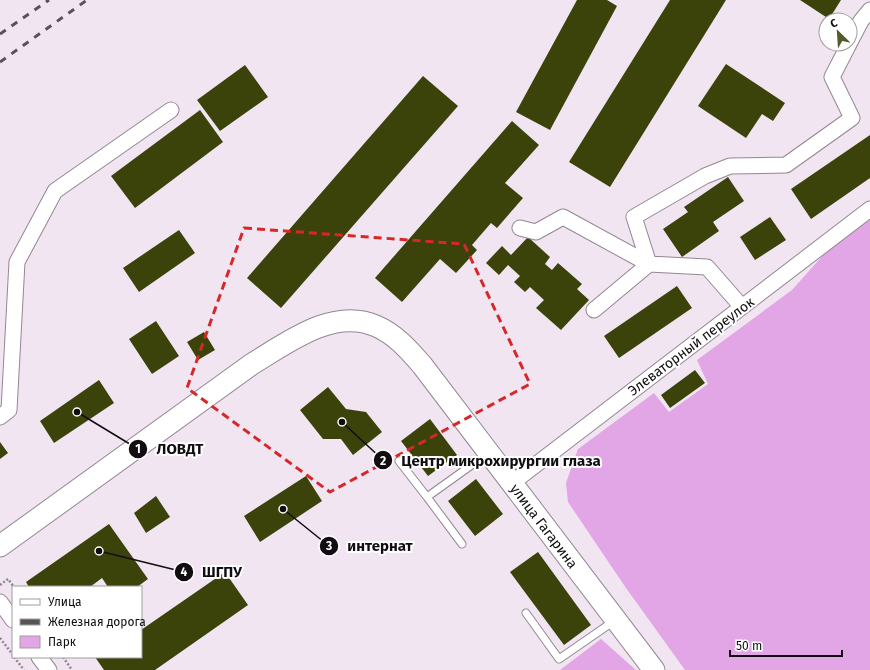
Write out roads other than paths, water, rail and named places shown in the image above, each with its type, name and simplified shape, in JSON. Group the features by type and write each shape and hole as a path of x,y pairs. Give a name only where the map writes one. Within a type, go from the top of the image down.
{"street":[{"path":"858,26 870,10"},
{"path":"649,264 634,217 705,176 730,166 786,166 852,118 832,77 844,52"},
{"path":"0,417 9,410 17,262 55,191 171,110"},
{"name":"Элеваторный переулок","path":"512,483 870,209"},
{"path":"520,228 536,232 563,217 649,264 707,267 742,306"},
{"path":"594,310 649,264"},
{"name":"улица Гагарина","path":"0,546 252,364 318,327 351,320 362,322 386,331 396,338 413,355 654,670"},
{"path":"0,602 12,619"},
{"path":"40,658 49,670"}],"lane":[{"path":"427,497 489,453"},
{"path":"399,461 462,544"},
{"path":"526,613 559,659 615,620"}],"railway":[{"path":"0,34 49,0"},
{"path":"0,62 87,0"}],"place":[{"name":"ЛОВДТ","path":"77,412"},
{"name":"Центр микрохирургии глаза","path":"342,422"},
{"name":"интернат","path":"283,509"},
{"name":"ШГПУ","path":"99,551"}]}
